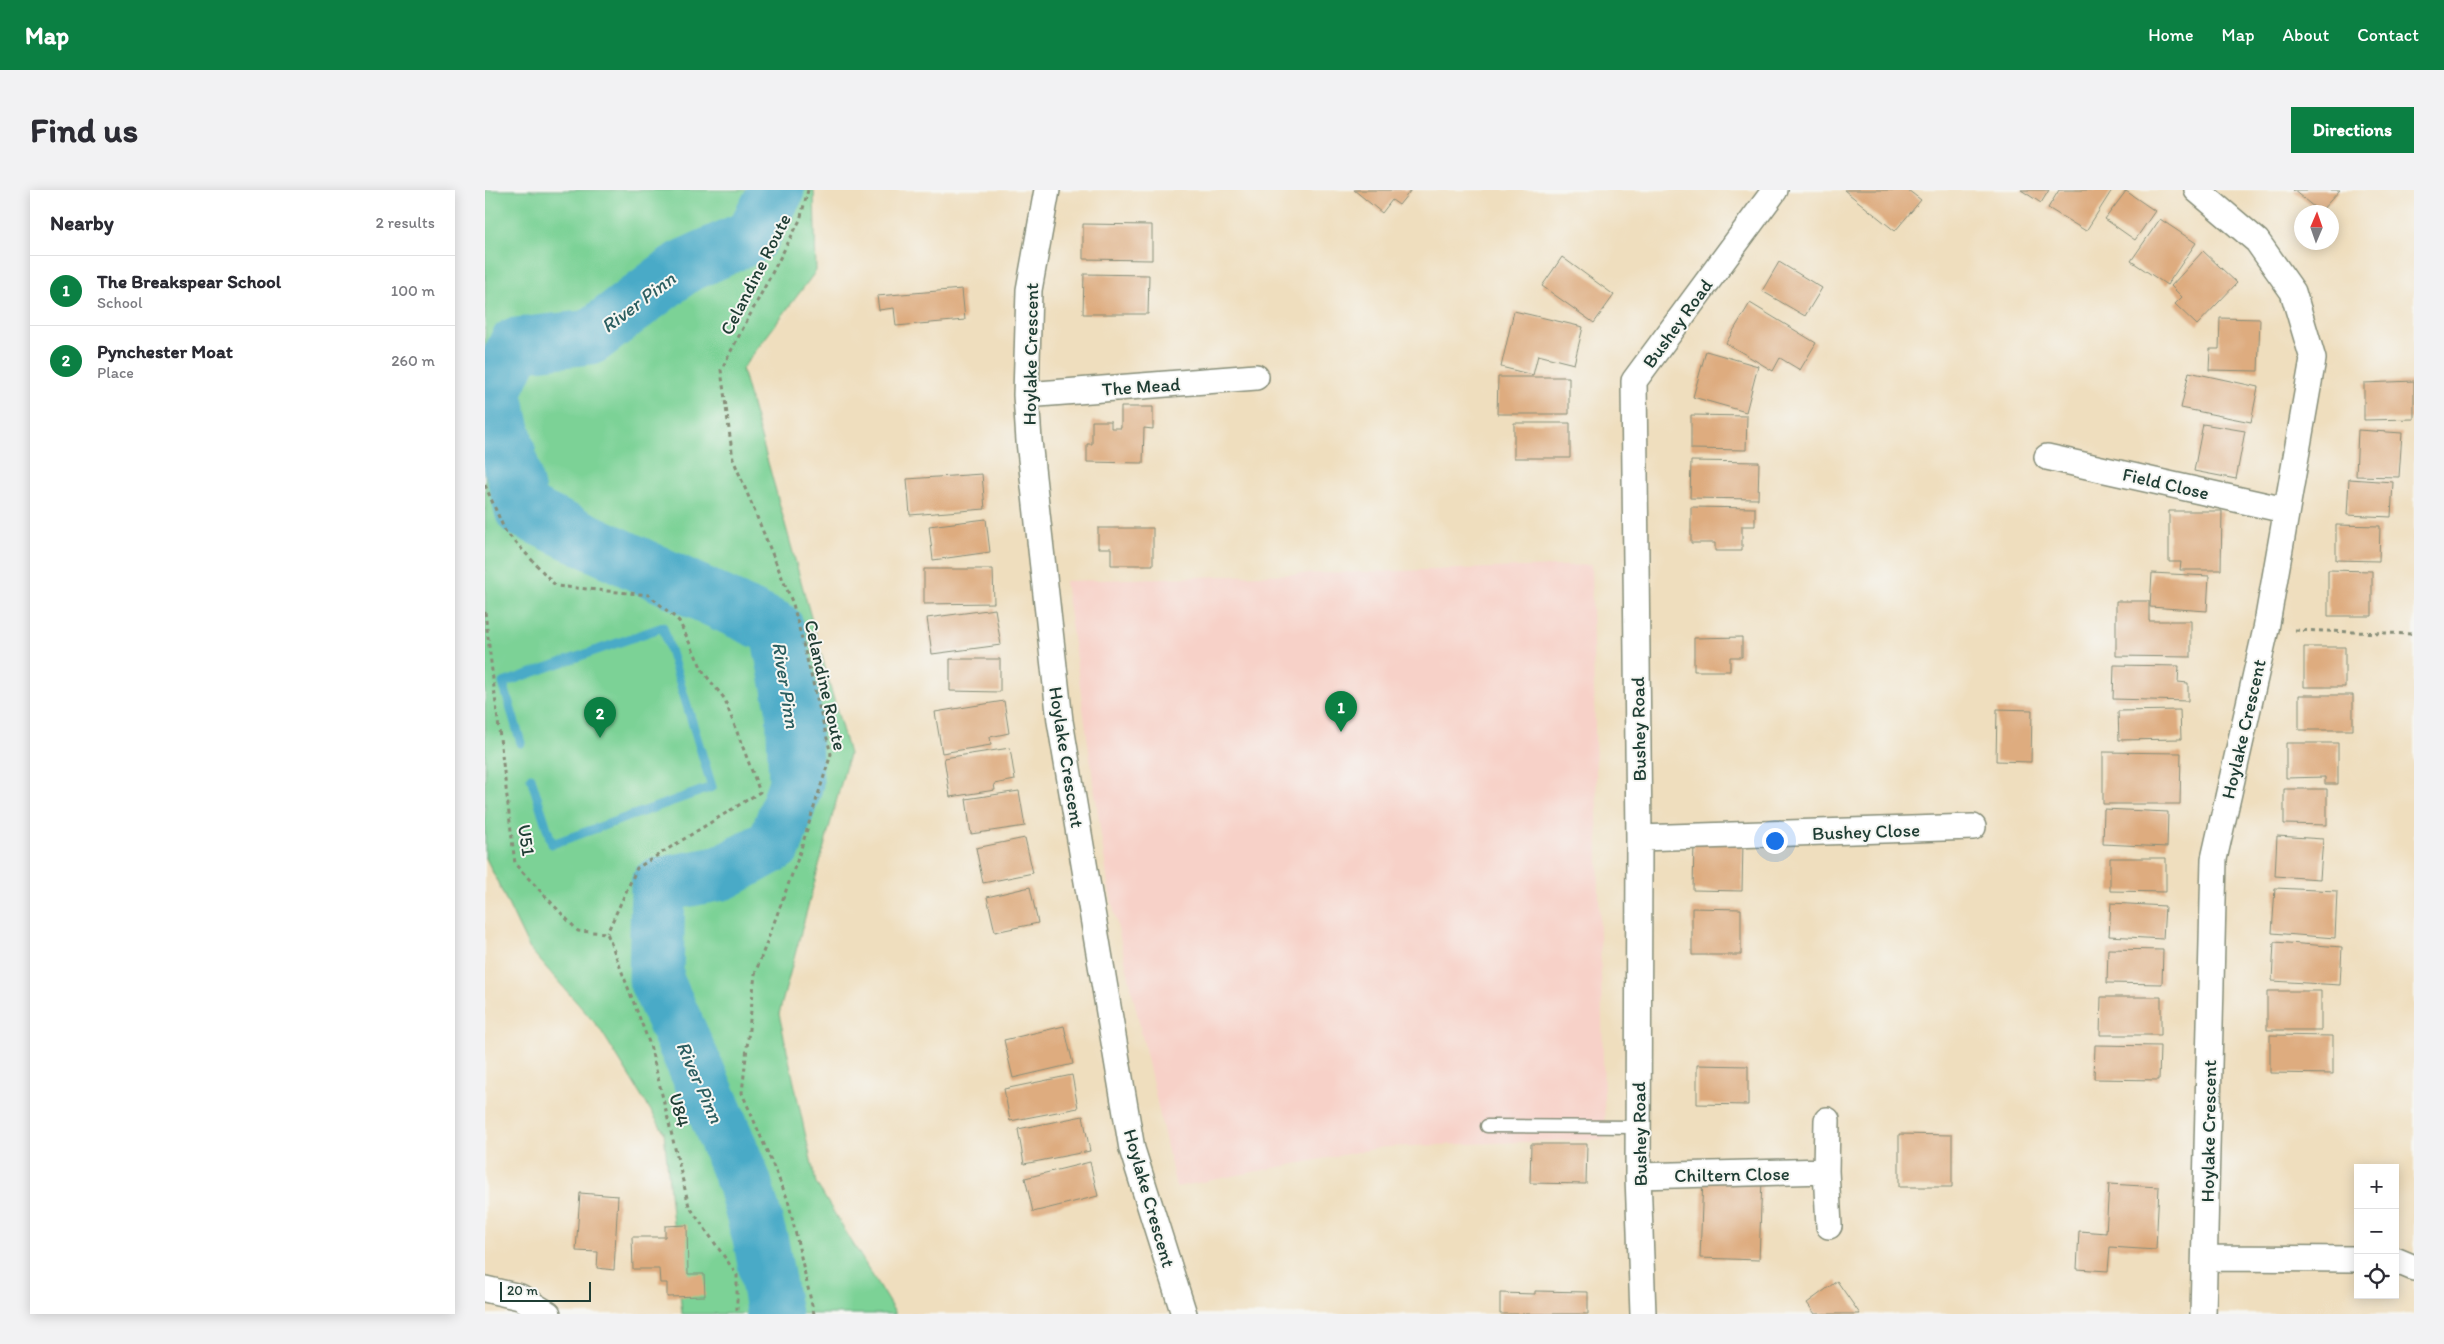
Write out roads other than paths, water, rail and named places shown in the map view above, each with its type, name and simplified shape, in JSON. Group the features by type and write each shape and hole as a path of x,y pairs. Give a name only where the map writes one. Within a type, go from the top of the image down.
{"street":[{"name":"Hoylake Crescent","path":"1047,190 1029,290 1026,395 1029,442 1060,721 1132,1149 1184,1314"},
{"name":"Bushey Road","path":"1643,1314 1638,1176 1639,838 1634,382 1775,190"},
{"name":"Hoylake Crescent","path":"2197,190 2257,241 2293,292 2313,359 2265,629 2214,859 2203,1314"},
{"name":"The Mead","path":"1026,395 1256,377"},
{"name":"Field Close","path":"2047,457 2285,510"},
{"name":"Bushey Close","path":"1639,838 1973,828"},
{"path":"1827,1120 1825,1171 1829,1226"},
{"name":"Chiltern Close","path":"1638,1176 1825,1171"},
{"path":"2205,1258 2354,1259"},
{"path":"2399,1262 2414,1268"},
{"path":"485,1289 520,1297 548,1314"}],"lane":[{"path":"1487,1126 1638,1127"}],"waterway":[{"name":"River Pinn","path":"774,1314 761,1242 744,1182 711,1102 656,980 658,885 722,873 775,844 796,783 793,707 777,629 522,510 494,392 516,345 591,337 683,267 752,236 777,190"},
{"path":"521,743 503,683 663,627 712,787 552,844 531,778"}],"place":[{"name":"The Breakspear School","path":"1341,732"},
{"name":"Pynchester Moat","path":"600,738"}]}
